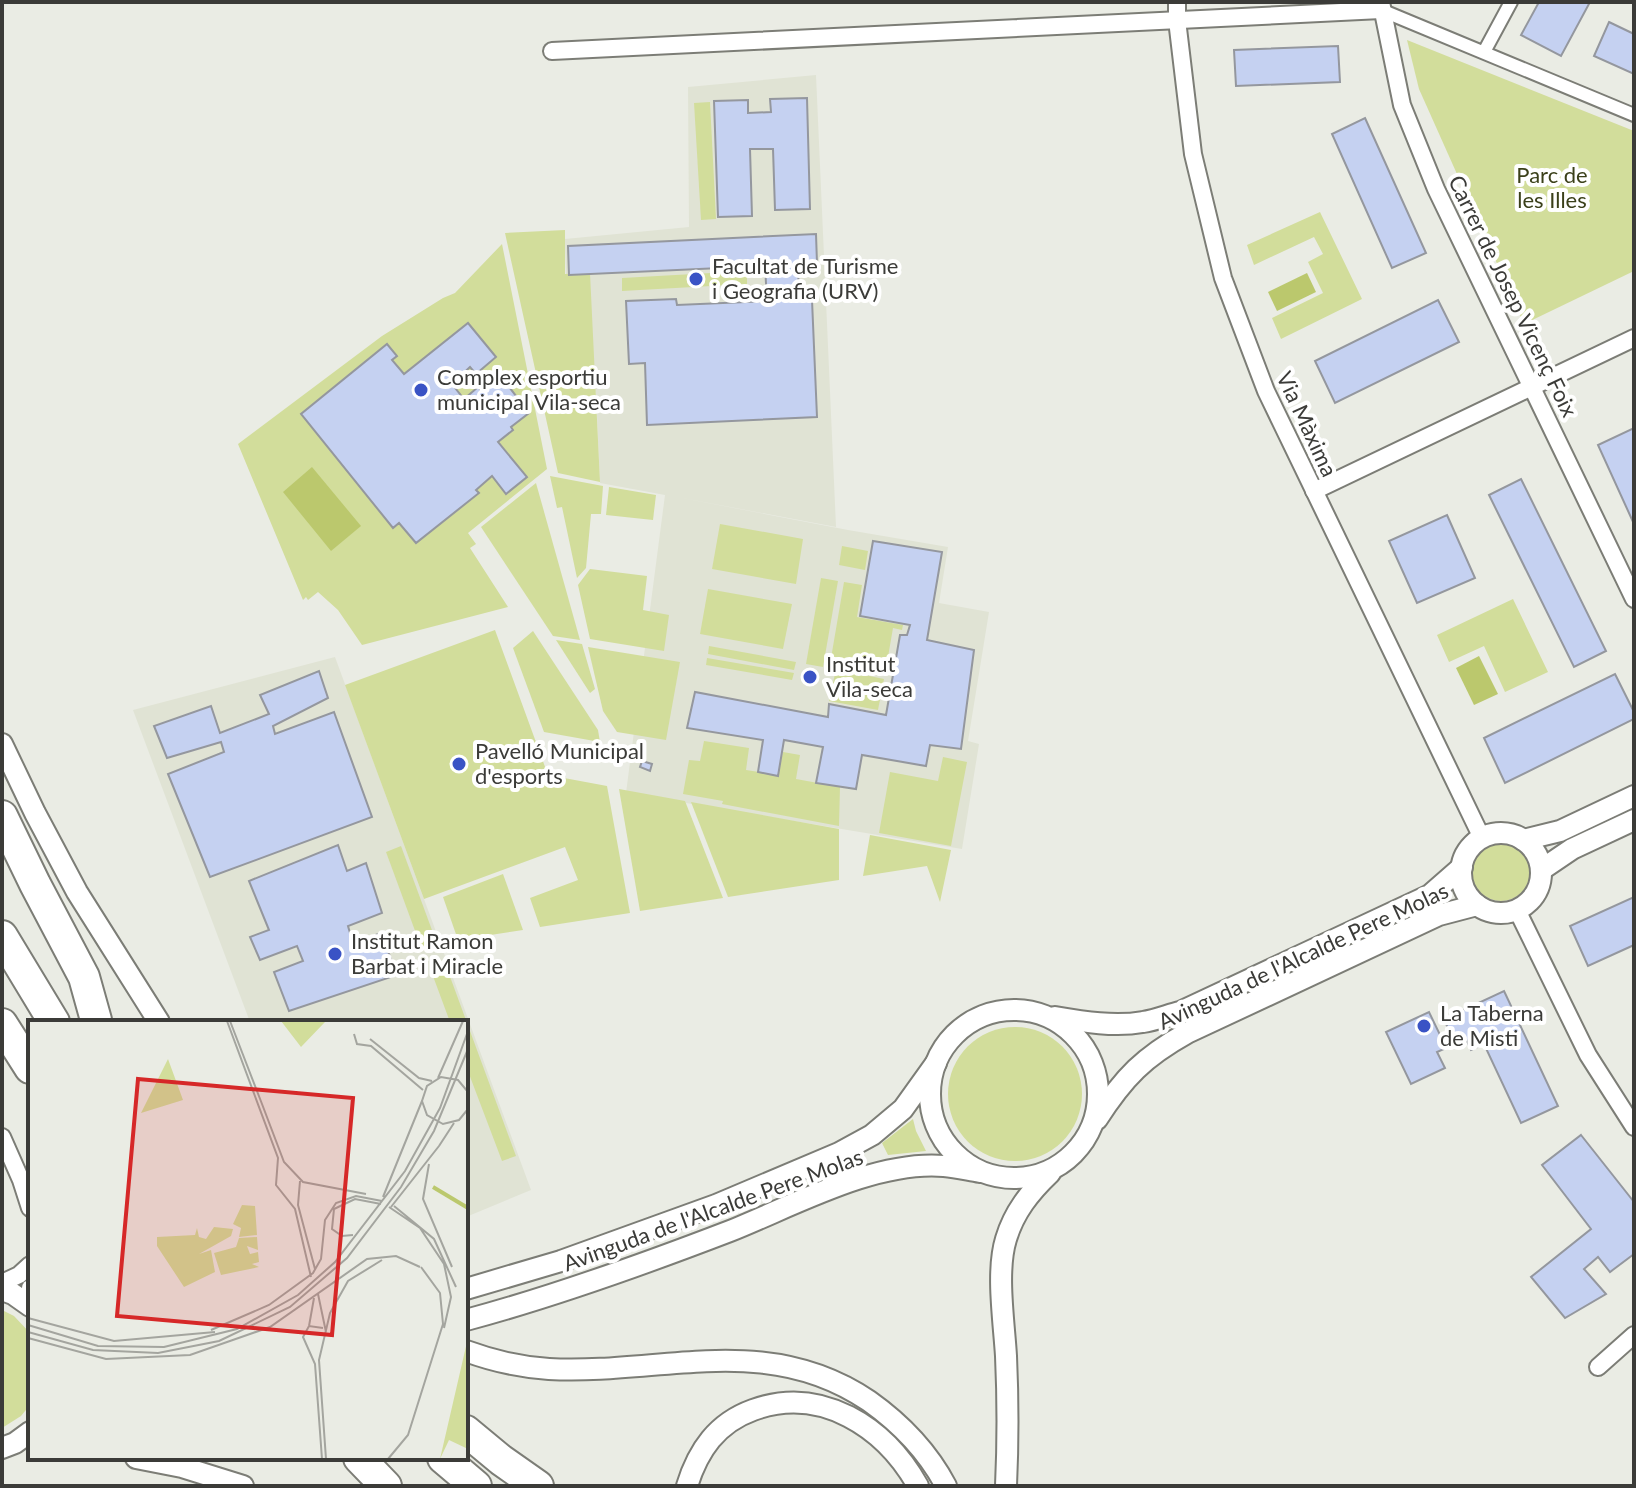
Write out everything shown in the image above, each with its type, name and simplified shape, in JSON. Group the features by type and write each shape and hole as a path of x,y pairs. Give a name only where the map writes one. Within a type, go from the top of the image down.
{"highway":[{"path":"2,816 84,977 97,1020"},
{"path":"2,862 57,960 96,1020"},
{"path":"2,936 53,1020"},
{"path":"2,1024 28,1065"},
{"path":"468,1433 538,1486"},
{"path":"361,1460 386,1486"},
{"path":"445,1460 476,1486"}],"street":[{"name":"Via Màxima","path":"1177,2 1193,154 1223,278 1266,391 1482,838"},
{"path":"1484,52 1511,2"},
{"path":"552,51 1177,20 1381,6 1634,115"},
{"name":"Carrer de Josep Vicenç Foix","path":"1381,6 1402,105 1436,189 1634,599"},
{"path":"1314,491 1634,338"},
{"path":"2,744 77,892 158,1020"},
{"path":"1523,840 1560,831 1634,796"},
{"path":"1541,870 1572,849 1634,820"},
{"path":"1503,833 1523,840 1538,858 1541,870 1536,894 1517,910 1507,913 1486,911 1464,888 1461,878 1465,855 1482,838 1503,833"},
{"name":"Avinguda de l'Alcalde Pere Molas","path":"1043,1015 1113,1024 1143,1022 1180,1012 1430,895 1462,867"},
{"name":"Avinguda de l'Alcalde Pere Molas","path":"1091,1129 1113,1093 1134,1070 1177,1038 1433,918 1477,905"},
{"path":"1517,910 1588,1055 1634,1127"},
{"path":"1006,1486 1008,1396 1002,1290 1005,1240 1031,1191 1076,1151 1091,1129 1098,1102 1096,1075 1085,1049 1067,1029 1043,1015 1018,1010 993,1012 969,1023 949,1040 936,1063 930,1088 932,1114 942,1138 958,1158 980,1172 1005,1178 1031,1177 1055,1168"},
{"name":"Avinguda de l'Alcalde Pere Molas","path":"468,1288 561,1261 716,1205 839,1153 872,1135 903,1109 936,1063"},
{"path":"2,1137 28,1202"},
{"name":"Avinguda de l'Alcalde Pere Molas","path":"469,1320 574,1288 730,1231 838,1186 875,1175 907,1168 942,1166 980,1172"},
{"path":"2,1283 28,1267"},
{"path":"2,1290 28,1305"},
{"path":"1598,1367 1634,1335"},
{"path":"468,1352 491,1360 548,1369 713,1360 787,1365 835,1383 882,1411 905,1432 946,1486"},
{"path":"687,1486 697,1458 729,1422 760,1408 796,1402 829,1408 863,1425 896,1456 918,1486"},
{"path":"2,1450 28,1433"},
{"path":"2,1450 28,1452"},
{"path":"146,1460 182,1467 243,1486"}],"shaded area":[{"path":"816,75 836,527 677,497 848,530 948,547 939,603 989,612 968,741 979,744 962,849 626,793 665,495 600,483 596,393 567,319 565,239 689,227 688,87"},
{"path":"1307,273 1316,292 1277,311 1268,292"},
{"path":"312,467 361,526 331,551 283,492"},
{"path":"1479,656 1498,694 1474,705 1456,668"},
{"name":"Institut Ramon Barbat i Miracle","path":"335,657 531,1190 468,1216 468,1020 249,1020 133,710"}],"green space":[{"name":"Parc de les Illes","path":"1407,40 1634,131 1634,271 1524,324 1419,89"},
{"path":"710,102 716,219 701,220 694,103"},
{"path":"1320,212 1362,299 1281,339 1272,318 1323,293 1308,262 1323,254 1314,237 1254,265 1247,245"},
{"path":"565,230 565,274 590,273 600,482 558,473 505,233"},
{"name":"Complex esportiu municipal Vila-seca","path":"502,244 547,469 468,533 476,544 470,548 508,607 362,645 338,610 318,592 303,600 238,444 382,336 455,293"},
{"path":"747,271 747,284 622,291 622,278"},
{"path":"550,476 603,486 601,514 591,514 586,568 577,578 562,507 557,508"},
{"path":"536,483 580,640 553,636 481,527"},
{"path":"609,487 656,495 653,520 606,515"},
{"path":"720,524 803,539 796,584 712,569"},
{"path":"842,546 868,551 865,570 839,565"},
{"path":"590,569 647,576 643,610 669,615 664,651 590,639 578,585"},
{"path":"821,578 838,581 823,667 806,664"},
{"path":"844,582 862,585 857,617 903,625 902,630 893,628 885,674 830,664"},
{"path":"708,589 792,604 783,649 700,634"},
{"path":"1513,599 1548,672 1505,692 1484,646 1449,662 1437,635"},
{"name":"Pavelló Municipal d'esports","path":"495,630 548,775 607,786 630,913 540,927 530,898 578,880 565,847 424,899 345,685"},
{"path":"533,631 598,730 600,742 544,732 513,648"},
{"path":"556,640 582,644 595,689 590,693"},
{"path":"709,646 796,662 794,670 708,654"},
{"path":"588,647 680,662 666,740 617,732 603,711"},
{"path":"707,658 794,673 792,680 706,665"},
{"path":"836,669 884,679 878,710 829,701"},
{"path":"704,741 749,748 746,770 778,775 783,752 800,755 796,779 840,787 839,826 683,794 689,760 700,761"},
{"path":"943,757 967,762 951,846 879,833 890,772 938,781"},
{"path":"619,789 685,801 723,898 640,911"},
{"path":"691,802 839,829 839,880 728,897"},
{"path":"870,835 951,850 940,902 927,866 863,876"},
{"path":"1501,843 1522,851 1530,872 1522,893 1501,901 1480,893 1472,872 1480,851"},
{"path":"401,846 436,941 421,947 386,852"},
{"path":"503,874 523,930 458,940 443,897"},
{"path":"445,963 466,1020 449,1020 430,968"},
{"path":"468,1026 516,1156 502,1161 468,1071"},
{"path":"1015,1027 1041,1032 1063,1046 1077,1068 1082,1094 1077,1120 1063,1142 1041,1156 1015,1161 989,1156 967,1142 953,1120 948,1094 953,1068 967,1046 989,1032"},
{"path":"913,1119 926,1151 888,1155 882,1143"},
{"path":"2,1310 14,1316 28,1331 28,1407 2,1428"}],"building":[{"path":"1539,2 1590,2 1561,56 1521,35"},
{"path":"1609,22 1634,34 1634,74 1594,56"},
{"path":"1338,46 1340,82 1236,86 1234,50"},
{"path":"807,98 810,209 775,210 773,149 750,149 752,216 718,217 714,101 748,100 748,113 771,112 770,99"},
{"path":"1365,118 1426,253 1392,268 1332,134"},
{"path":"816,234 817,263 798,264 799,301 812,300 817,417 647,425 645,363 629,364 626,301 676,299 677,305 767,301 765,266 569,275 568,246"},
{"path":"1438,300 1459,342 1335,403 1315,361"},
{"path":"468,323 496,357 476,374 470,367 452,384 464,399 500,375 529,413 498,442 527,477 506,494 492,476 476,490 479,493 416,543 399,523 393,528 301,414 387,344 397,356 392,360 404,374"},
{"path":"1634,428 1634,524 1598,445"},
{"path":"1521,479 1606,651 1574,667 1489,495"},
{"path":"1447,515 1475,578 1417,603 1389,541"},
{"path":"873,541 942,552 927,640 974,650 961,749 930,745 926,766 862,755 856,789 816,783 823,747 784,740 778,776 758,772 763,740 687,728 695,692 828,717 829,704 886,715 900,635 907,635 910,625 860,616"},
{"path":"319,671 328,698 273,726 275,734 334,712 372,817 210,877 168,774 224,752 221,742 167,758 154,726 211,706 220,733 269,714 260,695"},
{"path":"1615,674 1634,712 1634,719 1505,783 1484,738"},
{"path":"642,761 652,764 650,771 640,767"},
{"path":"338,845 347,871 366,863 382,913 348,926 353,943 381,933 397,975 289,1011 274,972 303,961 297,946 260,960 250,937 269,930 249,881"},
{"path":"1634,897 1634,945 1588,966 1570,926"},
{"path":"1504,991 1558,1106 1521,1123 1484,1044 1471,1050 1466,1039 1437,1052 1445,1068 1411,1084 1386,1032 1429,1012 1441,1037 1450,1033 1444,1019"},
{"path":"1581,1135 1634,1202 1634,1254 1610,1272 1598,1257 1584,1269 1606,1294 1565,1318 1531,1277 1591,1229 1542,1165"}],"place":[{"name":"Facultat de Turisme i Geografia (URV)","path":"696,279"},
{"name":"Complex esportiu municipal Vila-seca","path":"421,390"},
{"name":"Institut Vila-seca","path":"810,677"},
{"name":"Pavelló Municipal d'esports","path":"459,764"},
{"name":"Institut Ramon Barbat i Miracle","path":"335,954"},
{"name":"La Taberna de Misti","path":"1424,1026"}]}
